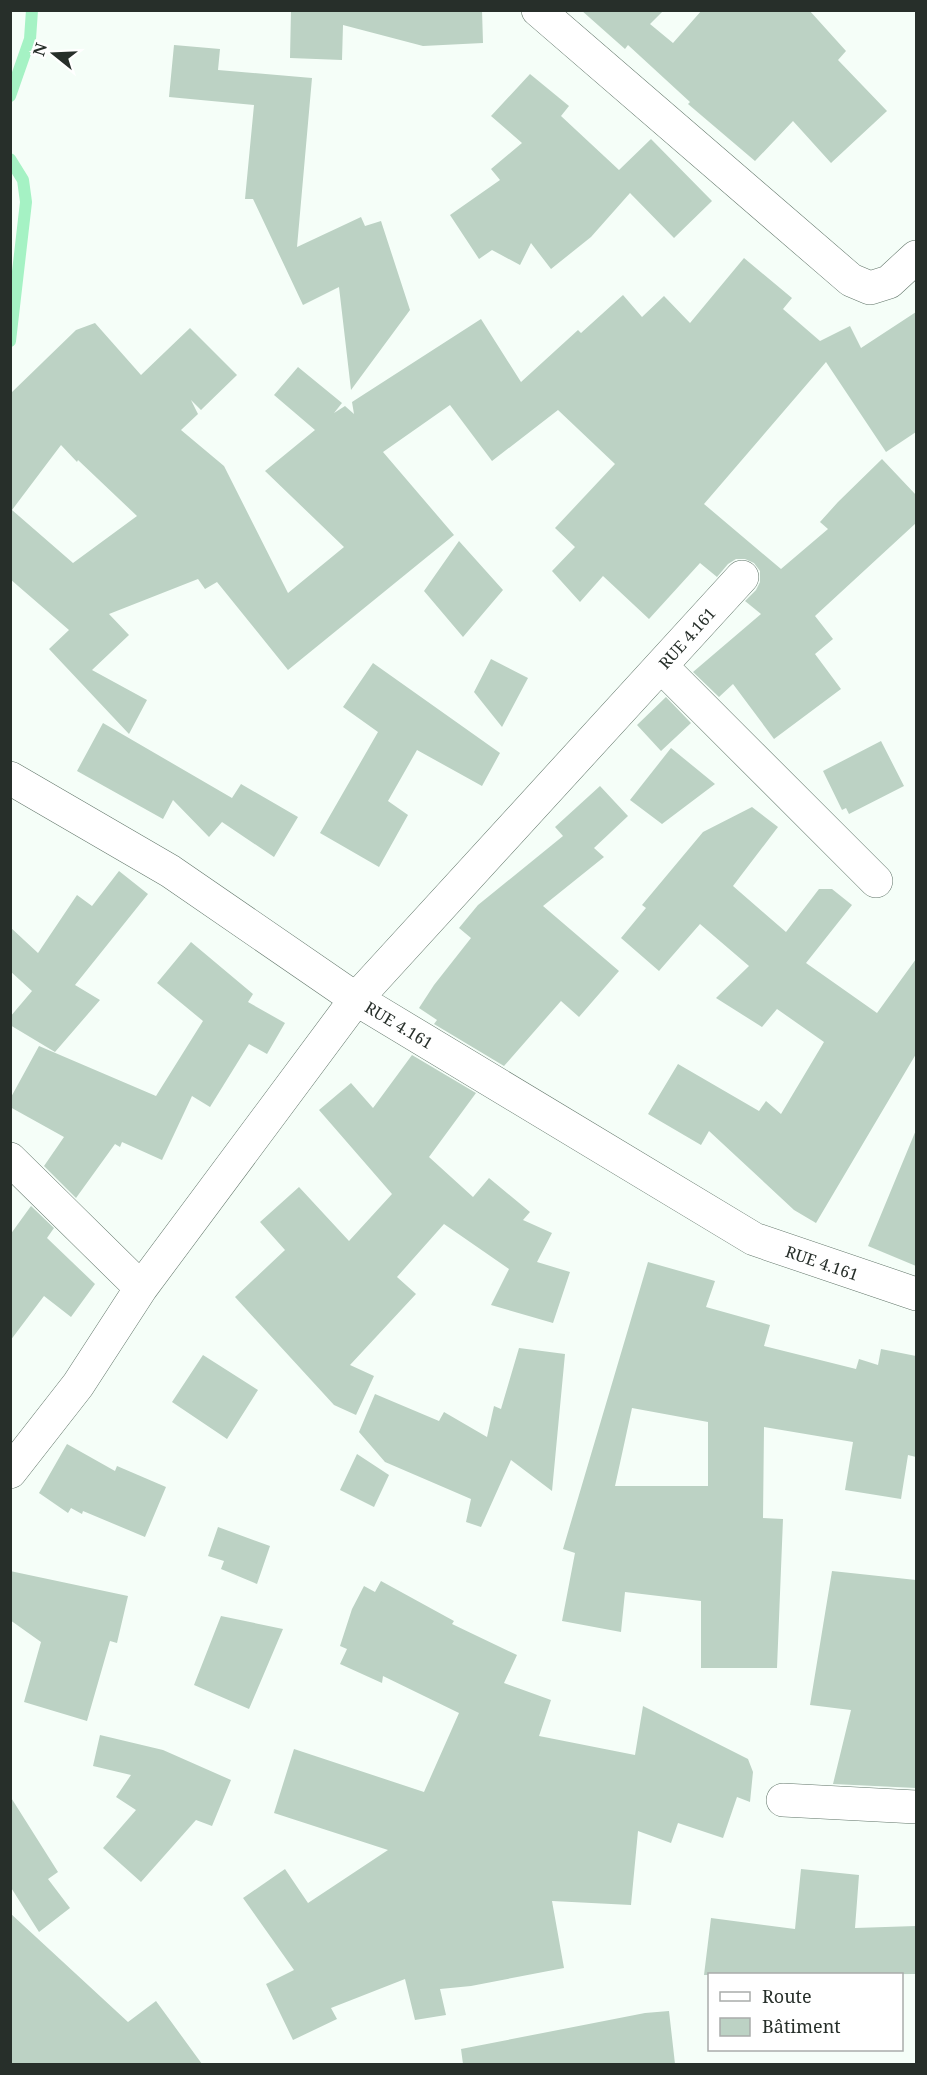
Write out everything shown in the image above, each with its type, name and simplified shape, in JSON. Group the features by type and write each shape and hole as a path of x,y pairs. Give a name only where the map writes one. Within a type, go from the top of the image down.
{"street":[{"path":"538,10 851,280 870,288 889,282 916,257"},
{"name":"RUE 4.161","path":"742,577 356,999 754,1239 916,1294"},
{"path":"661,666 876,881"},
{"path":"10,778 170,871 356,999 141,1288 78,1385 10,1472"},
{"path":"10,1159 65,1210 141,1288"},
{"path":"783,1800 916,1807"}],"building":[{"path":"291,10 482,10 483,43 423,46 343,25 342,60 290,58"},
{"path":"581,10 664,10 650,24 673,43 702,10 809,10 846,51 838,60 887,111 831,163 793,121 755,161 688,104 690,102 628,45 625,49"},
{"path":"174,45 220,49 218,70 312,78 297,247 361,217 365,226 381,221 410,310 351,390 339,287 303,305 253,199 245,199 254,105 169,97"},
{"path":"530,74 569,106 561,116 619,170 651,139 712,201 674,238 630,193 591,237 551,269 531,243 520,265 492,250 479,259 450,215 500,180 491,169 522,143 491,116"},
{"path":"744,258 792,298 783,309 820,341 850,326 861,348 916,312 916,432 886,452 826,362 704,504 781,569 828,529 820,522 882,459 916,495 916,523 815,616 833,639 815,654 841,689 774,739 733,684 719,697 693,672 761,614 745,601 756,590 760,582 760,571 754,563 745,559 736,559 728,564 717,577 700,563 649,619 603,576 580,602 552,571 575,547 555,528 615,464 558,410 492,461 450,405 383,452 454,535 288,670 217,582 205,589 198,579 109,614 129,635 92,670 147,700 129,734 49,649 69,630 10,579 10,394 76,330 95,323 141,375 190,328 237,375 201,410 191,400 198,414 181,430 224,466 288,593 344,547 265,471 315,430 274,395 298,367 342,403 334,413 345,406 354,414 352,402 481,319 521,382 578,330 581,333 623,295 642,317 664,296 690,323","holes":["61,445 77,462 78,460 137,516 73,563 12,510"]},
{"path":"459,541 503,590 463,637 424,591"},
{"path":"491,659 528,678 502,727 474,692"},
{"path":"373,663 500,753 482,786 417,750 388,801 408,815 379,867 320,833 378,732 343,707"},
{"path":"666,697 691,723 661,751 637,725"},
{"path":"103,723 232,798 241,784 298,817 274,857 222,822 209,837 173,800 163,819 77,771"},
{"path":"881,741 904,786 849,814 846,808 842,810 823,771"},
{"path":"671,748 715,784 662,824 630,800"},
{"path":"600,786 628,816 594,848 604,857 543,906 619,971 579,1017 561,1001 504,1066 434,1024 437,1020 419,1008 471,938 459,928 478,905 563,836 555,827"},
{"path":"752,807 778,827 733,886 786,932 819,889 832,889 852,905 806,963 877,1013 916,959 916,1054 816,1223 794,1210 709,1131 701,1145 648,1114 678,1064 759,1111 766,1101 781,1114 824,1042 777,1009 762,1027 716,998 749,966 700,924 659,971 621,938 646,908 642,905 703,832"},
{"path":"119,871 148,894 75,985 100,1000 55,1052 10,1025 10,1017 32,991 10,971 10,927 38,953 77,895 92,906"},
{"path":"191,942 253,994 248,1002 285,1023 267,1054 249,1044 210,1107 192,1096 162,1160 122,1142 120,1147 115,1144 76,1198 44,1166 64,1137 10,1107 10,1099 39,1046 156,1096 203,1021 157,983"},
{"path":"412,1055 476,1093 429,1157 473,1197 489,1178 530,1212 523,1220 552,1233 537,1262 570,1272 553,1323 491,1305 509,1269 444,1224 397,1277 416,1294 350,1365 374,1376 356,1415 334,1405 235,1297 285,1250 260,1222 299,1187 349,1241 392,1194 319,1110 351,1083 373,1108"},
{"path":"916,1130 916,1266 868,1246"},
{"path":"31,1206 54,1228 47,1238 95,1284 71,1317 44,1296 10,1341 10,1235"},
{"path":"648,1262 715,1281 706,1307 770,1325 764,1346 856,1369 859,1359 878,1365 881,1349 916,1356 916,1457 908,1455 901,1499 845,1490 853,1442 764,1427 763,1518 783,1519 777,1668 701,1668 701,1601 625,1592 621,1632 562,1621 575,1553 563,1549","holes":["632,1408 708,1422 708,1486 615,1486"]},
{"path":"519,1348 565,1354 552,1491 511,1460 481,1527 466,1522 471,1499 385,1462 359,1432 375,1394 439,1421 444,1412 487,1437 494,1406 501,1409"},
{"path":"203,1355 258,1390 227,1439 172,1402"},
{"path":"67,1444 115,1471 117,1466 166,1487 145,1537 83,1511 82,1514 71,1508 68,1513 39,1493"},
{"path":"357,1454 389,1475 374,1507 340,1490"},
{"path":"218,1527 270,1546 257,1584 221,1569 224,1561 208,1556"},
{"path":"10,1571 128,1596 117,1643 110,1641 87,1721 24,1702 41,1642 10,1620"},
{"path":"832,1571 916,1580 916,1788 833,1784 851,1710 810,1705"},
{"path":"381,1581 454,1621 452,1624 517,1655 504,1683 551,1700 539,1736 635,1755 643,1706 748,1759 753,1772 750,1802 737,1797 723,1838 678,1823 671,1843 638,1831 631,1905 552,1901 564,1968 471,1986 440,1989 446,2015 415,2020 405,1979 331,2008 337,2019 293,2040 266,1984 294,1970 243,1898 285,1869 308,1903 388,1850 274,1813 294,1749 424,1792 459,1713 383,1676 382,1683 340,1664 347,1649 340,1646 352,1609 364,1586 375,1592"},
{"path":"221,1616 283,1629 249,1709 194,1685"},
{"path":"100,1735 163,1750 231,1780 212,1826 196,1820 141,1882 103,1848 136,1810 116,1797 131,1775 93,1766"},
{"path":"10,1796 58,1872 48,1879 70,1908 39,1932 10,1886"},
{"path":"801,1869 859,1875 855,1928 916,1926 916,1974 708,1973 704,1975 711,1918 795,1929"},
{"path":"10,1913 128,2022 156,2001 202,2064 10,2064"},
{"path":"669,2011 675,2064 463,2064 461,2049 645,2013"}],"waterway":[{"path":"10,96 30,39 32,10"},
{"path":"10,159 23,180 26,202 10,341"}]}
